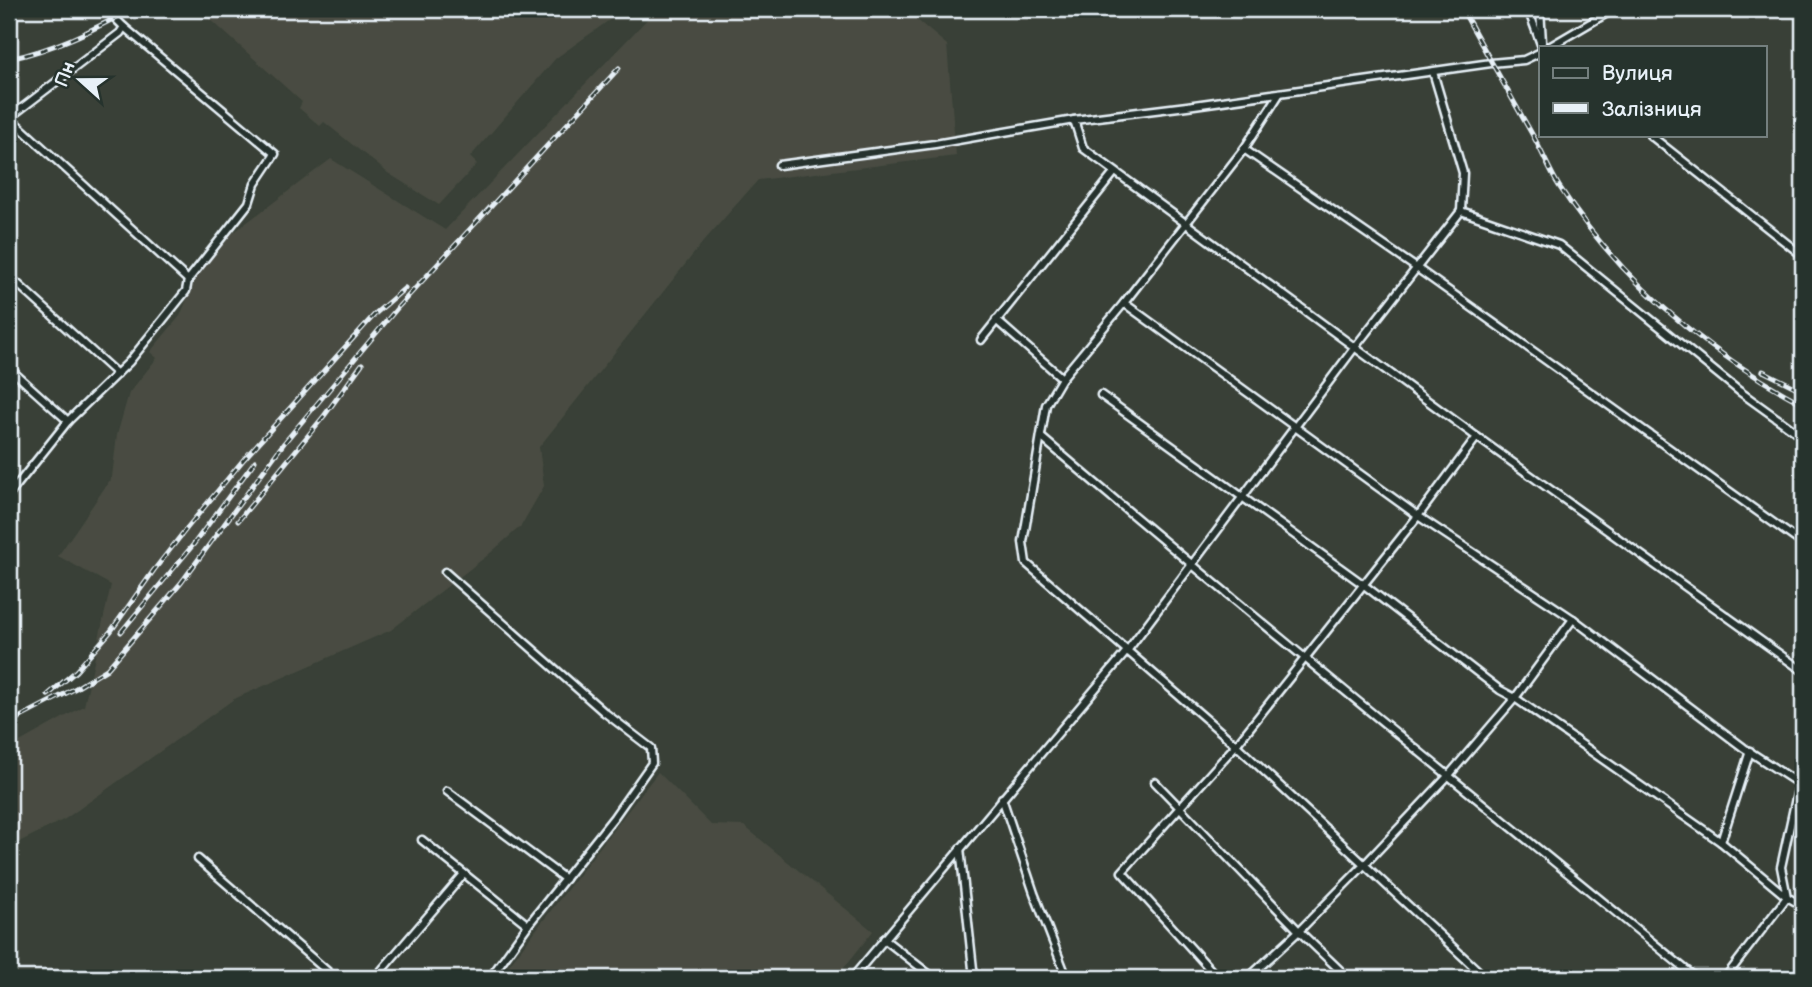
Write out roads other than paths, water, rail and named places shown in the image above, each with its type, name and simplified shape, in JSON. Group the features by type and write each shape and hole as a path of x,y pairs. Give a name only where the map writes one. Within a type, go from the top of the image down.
{"street":[{"path":"1528,9 1541,46"},
{"path":"1540,9 1542,46"},
{"path":"1551,46 1614,9"},
{"path":"9,495 68,421 117,374 186,291 188,280 249,203 255,184 275,154 107,10"},
{"path":"124,27 114,38 9,118 188,280"},
{"path":"779,165 935,144 1074,120 1524,60 1539,51"},
{"path":"852,978 1127,651 1355,347 1461,211 1463,173 1433,72"},
{"path":"1280,93 1244,149 1062,378 1046,405 1023,542 1026,563 1236,745 1486,978"},
{"path":"1074,120 1083,148 1477,437 1803,671"},
{"path":"1651,136 1803,256"},
{"path":"1244,149 1418,269 1803,544"},
{"path":"981,340 1115,172"},
{"path":"1461,211 1559,245 1739,391 1803,437"},
{"path":"9,276 117,374"},
{"path":"1124,303 1418,516 1573,619 1750,751 1799,784"},
{"path":"996,320 1062,378"},
{"path":"9,368 68,421"},
{"path":"1101,395 1364,585 1500,690 1721,842 1787,897 1803,906"},
{"path":"1041,437 1191,565 1696,978"},
{"path":"1218,978 1122,872 1236,745 1418,516 1477,437"},
{"path":"445,572 604,712 652,748 652,763 614,817 528,925 490,978"},
{"path":"1248,978 1299,931 1449,775 1515,698 1573,619"},
{"path":"1721,842 1750,751"},
{"path":"1725,978 1787,897 1781,867 1803,766"},
{"path":"1155,782 1348,978"},
{"path":"447,791 565,879"},
{"path":"1002,798 1034,893 1068,978"},
{"path":"422,840 528,925"},
{"path":"960,848 974,978"},
{"path":"198,859 335,978"},
{"path":"375,978 464,874"},
{"path":"884,939 934,978"}],"railway":[{"path":"9,59 72,39 132,9"},
{"path":"1462,9 1559,186 1609,252 1637,283 1699,337 1767,384 1803,404"},
{"path":"9,723 107,669 181,583 284,443 399,306 619,68"},
{"path":"48,695 76,671 111,631 154,570 244,459 376,313 405,288"},
{"path":"238,521 324,416 362,364"},
{"path":"1763,371 1803,391"},
{"path":"121,632 193,545 255,461"}]}
